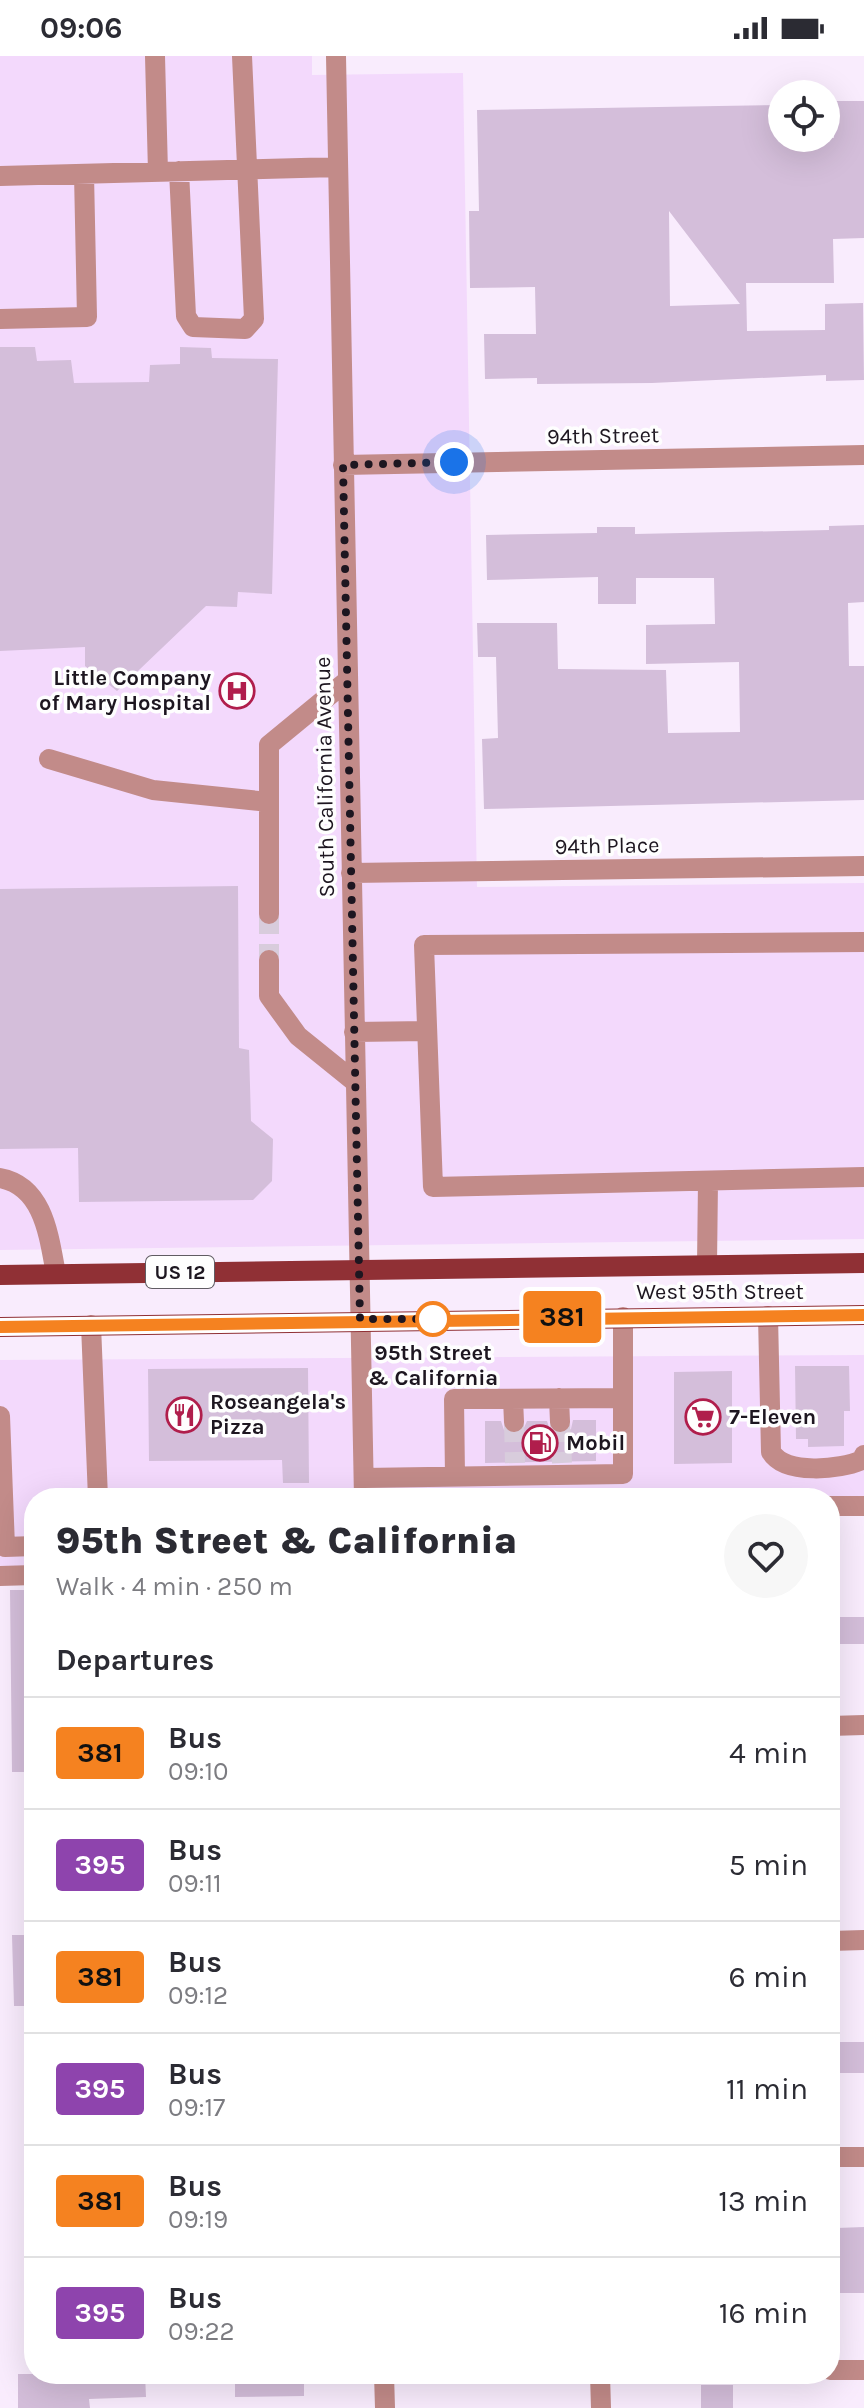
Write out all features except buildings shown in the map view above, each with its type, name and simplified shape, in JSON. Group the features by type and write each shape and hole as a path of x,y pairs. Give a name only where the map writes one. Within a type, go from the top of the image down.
{"main road":[{"name":"West 95th Street","path":"0,1275 864,1263"},
{"name":"West 95th Street","path":"0,1327 360,1319 864,1315"}],"street":[{"path":"155,56 186,316 193,327 245,329 254,319 242,56"},
{"name":"South California Avenue","path":"336,56 364,1488"},
{"path":"0,176 338,167"},
{"path":"0,319 87,317 84,174"},
{"name":"94th Street","path":"343,465 864,455"},
{"path":"269,914 269,745 348,680"},
{"path":"49,759 153,790 269,802"},
{"name":"94th Place","path":"351,873 864,866"},
{"path":"864,942 424,945 433,1187 864,1177"},
{"path":"269,960 269,996 298,1036 355,1082"},
{"path":"354,1032 427,1031"},
{"path":"0,1178 32,1194 46,1226 56,1274"},
{"path":"707,1265 708,1181"},
{"path":"768,1316 771,1452 777,1461 790,1466 848,1466 863,1459"},
{"path":"364,1488 516,1469 623,1474 623,1317"},
{"path":"91,1325 98,1488"},
{"path":"559,1398 560,1422"},
{"path":"455,1476 454,1399 623,1398"},
{"path":"513,1399 514,1422"},
{"path":"0,1416 5,1547 24,1546"},
{"path":"840,1506 864,1506"},
{"path":"0,1576 24,1575"},
{"path":"840,1726 864,1725"},
{"path":"840,1941 864,1940"},
{"path":"840,2157 864,2157"},
{"path":"840,2370 864,2370"},
{"path":"384,2384 385,2408"},
{"path":"600,2384 601,2408"}],"shaded area":[{"name":"Little Company of Mary Hospital","path":"0,56 312,56 312,75 463,73 477,887 864,883 864,1239 0,1250"},
{"path":"864,1355 864,1509 840,1501 840,1488 24,1488 24,1580 0,1581 0,1360"}],"tunnel":[{"path":"269,914 269,960"},
{"path":"514,1422 515,1463"},
{"path":"560,1422 562,1463"}],"bus line":[{"name":"381","path":"0,1327 360,1319 864,1315"}],"place":[{"name":"Little Company of Mary Hospital","path":"237,691"},
{"name":"95th Street & California","path":"433,1319"},
{"name":"Roseangela's Pizza","path":"184,1415"},
{"name":"7-Eleven","path":"703,1417"},
{"name":"Mobil","path":"540,1443"}],"route":[{"path":"433,1319 439,1319 360,1319 343,465 454,462"}]}
